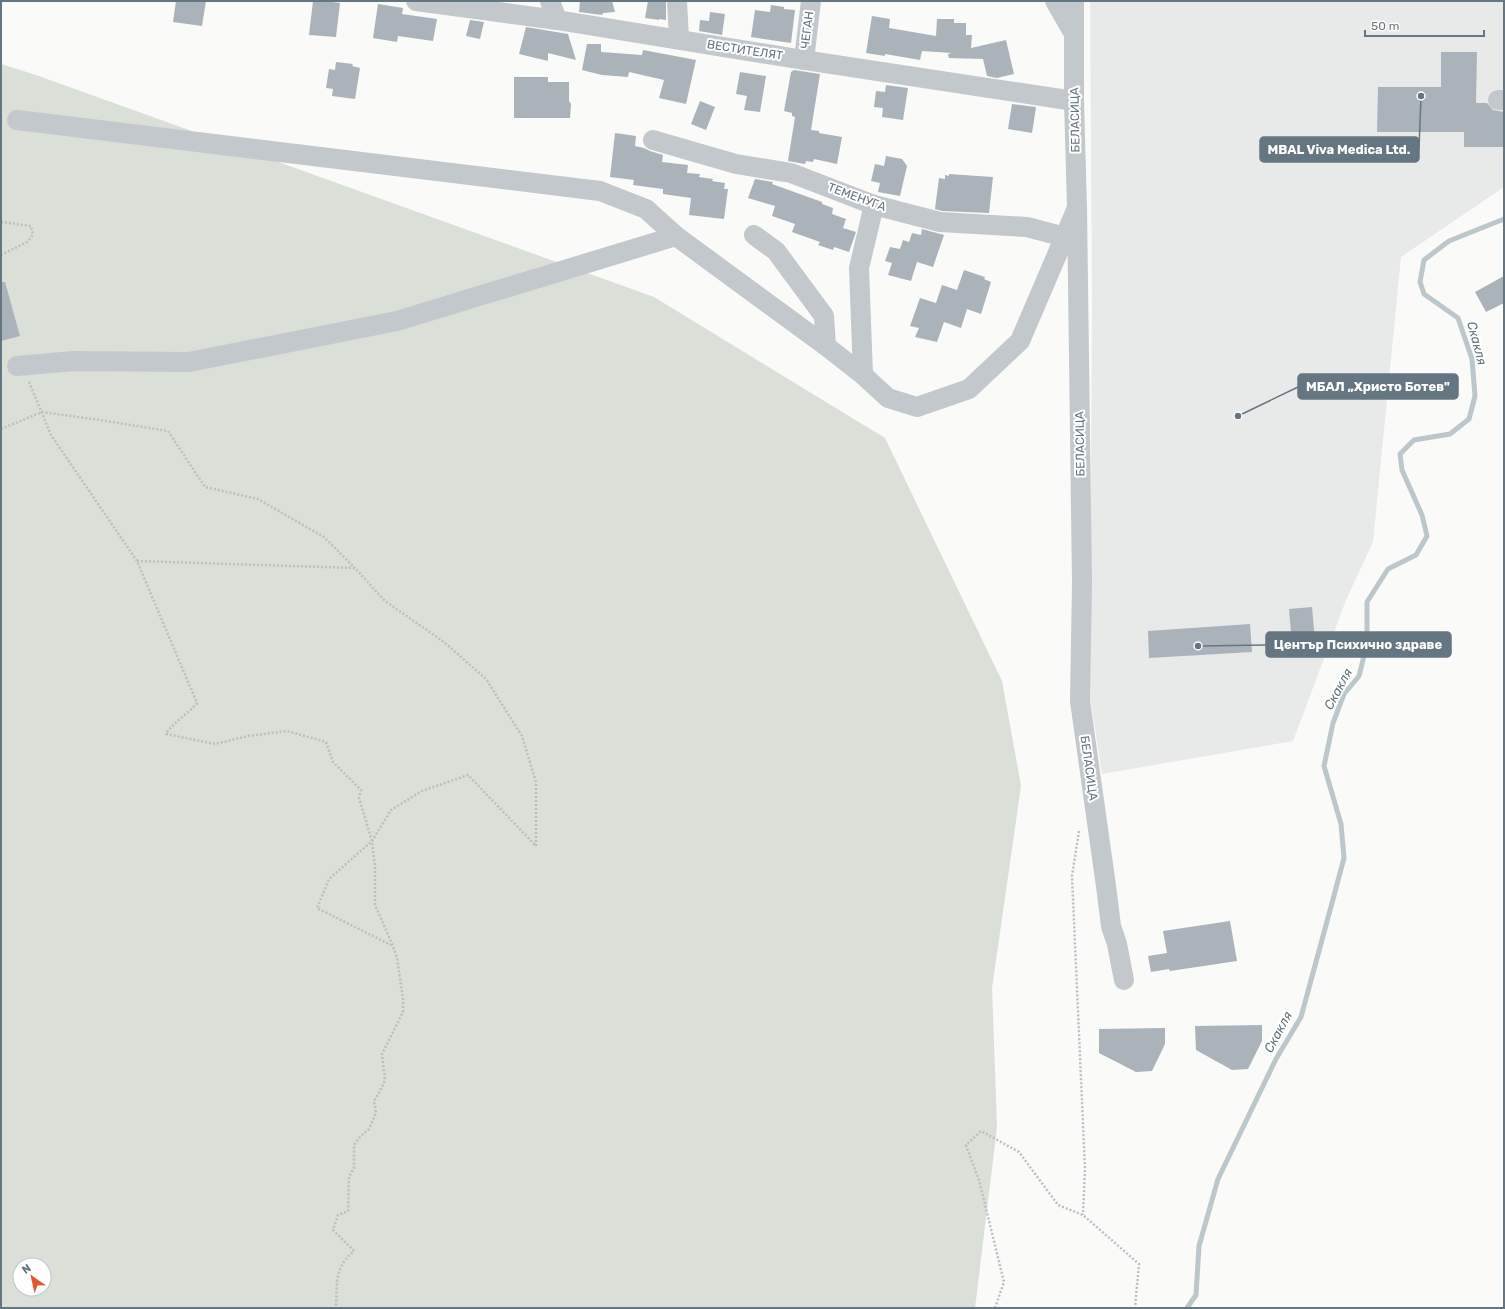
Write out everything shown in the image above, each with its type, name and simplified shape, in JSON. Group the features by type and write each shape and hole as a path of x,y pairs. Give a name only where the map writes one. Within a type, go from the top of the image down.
{"street":[{"name":"ВЕСТИТЕЛЯТ","path":"416,1 454,4 804,60 1074,101"},
{"path":"550,1 557,20"},
{"path":"677,1 679,39"},
{"name":"ЧЕГАН","path":"804,60 811,1"},
{"path":"1055,1 1075,35"},
{"name":"БЕЛАСИЦА","path":"1074,1 1074,101 1077,208 1082,583 1080,701 1106,886 1110,926 1117,944 1124,980"},
{"path":"17,120 600,191 646,209 676,236 826,346 863,375 888,398 917,407 969,389 1020,341 1077,208"},
{"name":"ТЕМЕНУГА","path":"653,140 736,164 792,173 874,205 940,222 1027,227 1065,236"},
{"path":"863,375 859,268 874,205"},
{"path":"754,235 776,252 824,316 826,346"},
{"path":"17,366 74,360 189,362 397,321 676,236"}],"path":[{"path":"1,222 31,226 33,235 27,242 1,255"},
{"path":"17,366 28,380 51,435 137,561 196,703 189,712 169,729 166,734 215,744 248,736 287,731 326,742 333,762 361,790 359,798 372,841 375,867 375,905 397,958 403,999 403,1012 382,1054 384,1080 374,1101 376,1113 369,1129 354,1145 354,1168 349,1177 348,1211 338,1215 333,1230 354,1251 345,1258 336,1281 336,1308"},
{"path":"1,429 42,412 168,431 205,487 258,499 324,537 385,601 444,642 486,679 522,736 536,782 536,846 468,775 422,791 391,810 372,841 329,880 317,908 393,946"},
{"path":"137,561 355,568"},
{"path":"1080,824 1072,876 1085,1170 1084,1215"},
{"path":"995,1308 1004,1282 979,1180 966,1145 981,1131 1018,1152 1058,1205 1084,1215 1139,1264 1135,1308"}],"shaded area":[{"path":"1090,1 1504,1 1504,187 1401,257 1373,542 1346,600 1293,741 1102,774 1090,697 1092,290"},
{"path":"1,64 33,74 654,297 885,438 1002,681 1021,786 992,988 997,1127 975,1308 1,1308"}],"building":[{"path":"176,1 206,1 202,26 173,22"},
{"path":"313,1 332,1 340,3 336,37 309,35"},
{"path":"580,1 612,1 615,12 603,13 602,15 579,12"},
{"path":"648,1 666,1 666,20 645,18"},
{"path":"378,4 403,8 402,14 437,19 433,41 398,36 397,42 373,38"},
{"path":"771,5 784,7 784,9 795,10 791,43 751,37 755,10 770,12"},
{"path":"710,12 725,14 722,35 699,31 700,20 709,21"},
{"path":"872,16 890,19 889,28 936,36 937,19 954,19 954,23 966,23 966,35 972,35 971,48 1006,40 1014,74 997,78 987,76 983,59 949,58 948,54 952,53 922,51 920,60 885,54 885,56 866,53"},
{"path":"470,20 484,22 480,39 466,36"},
{"path":"526,27 568,34 576,60 548,53 548,61 519,54"},
{"path":"587,44 601,44 601,52 642,55 643,50 696,60 686,104 659,98 664,80 629,72 628,77 602,75 582,70"},
{"path":"1441,52 1477,52 1476,103 1487,103 1493,110 1504,112 1504,147 1464,147 1464,132 1377,132 1378,87 1441,87"},
{"path":"336,62 353,64 352,66 360,68 355,99 332,96 333,89 326,88 329,69 335,70"},
{"path":"794,70 820,74 811,130 842,137 837,164 814,159 813,162 806,161 805,164 788,161 795,117 792,116 792,113 784,111 791,72"},
{"path":"740,72 766,76 760,112 744,110 747,96 736,94"},
{"path":"514,77 548,77 548,82 569,82 569,101 571,104 570,118 514,118"},
{"path":"886,85 908,88 903,120 882,117 883,108 874,107 876,91 885,92"},
{"path":"700,101 715,107 706,130 691,124"},
{"path":"1012,104 1036,107 1032,133 1008,129"},
{"path":"615,133 636,136 635,146 663,155 662,162 688,165 687,173 700,174 699,177 725,183 724,189 728,189 724,219 689,215 691,198 663,194 663,189 633,185 634,180 610,177"},
{"path":"886,156 902,159 907,166 900,196 878,192 880,183 871,181 875,164 884,166"},
{"path":"949,174 993,177 989,213 942,211 935,209 939,178 945,179 945,175 949,176"},
{"path":"755,179 773,182 772,184 822,202 822,204 833,208 832,214 846,219 843,228 856,232 849,252 834,247 833,250 818,245 820,242 792,232 795,224 772,216 775,206 748,198"},
{"path":"922,229 944,235 933,267 917,262 911,281 888,275 892,263 885,261 890,247 900,249 903,240 909,242 912,233 921,235"},
{"path":"964,270 985,277 984,279 991,282 981,314 967,309 961,328 944,322 937,342 915,337 919,328 910,326 920,298 936,303 942,285 957,290"},
{"path":"1504,276 1504,303 1486,312 1475,292"},
{"path":"1,282 5,282 20,336 1,341"},
{"path":"1312,607 1315,642 1292,644 1289,609"},
{"path":"1250,624 1252,652 1149,658 1148,631"},
{"path":"1230,921 1237,961 1170,971 1169,969 1151,972 1148,956 1167,953 1163,931"},
{"path":"1262,1025 1262,1041 1248,1069 1232,1070 1196,1050 1195,1026"},
{"path":"1165,1028 1165,1044 1152,1071 1136,1072 1099,1053 1099,1029"}],"waterway":[{"name":"Скакля","path":"1187,1308 1196,1295 1199,1246 1218,1179 1276,1059 1301,1017 1344,858 1341,824 1324,766 1333,723 1344,694 1359,676 1367,644 1367,602 1388,569 1416,555 1427,536 1422,515 1402,470 1400,454 1414,440 1450,434 1469,419 1475,396 1472,359 1458,318 1424,294 1420,282 1424,260 1449,241 1504,219"}],"place":[{"name":"MBAL Viva Medica Ltd.","path":"1421,96"},
{"name":"МБАЛ „Христо Ботев\"","path":"1238,416"},
{"name":"Център Психично здраве","path":"1198,646"}]}
